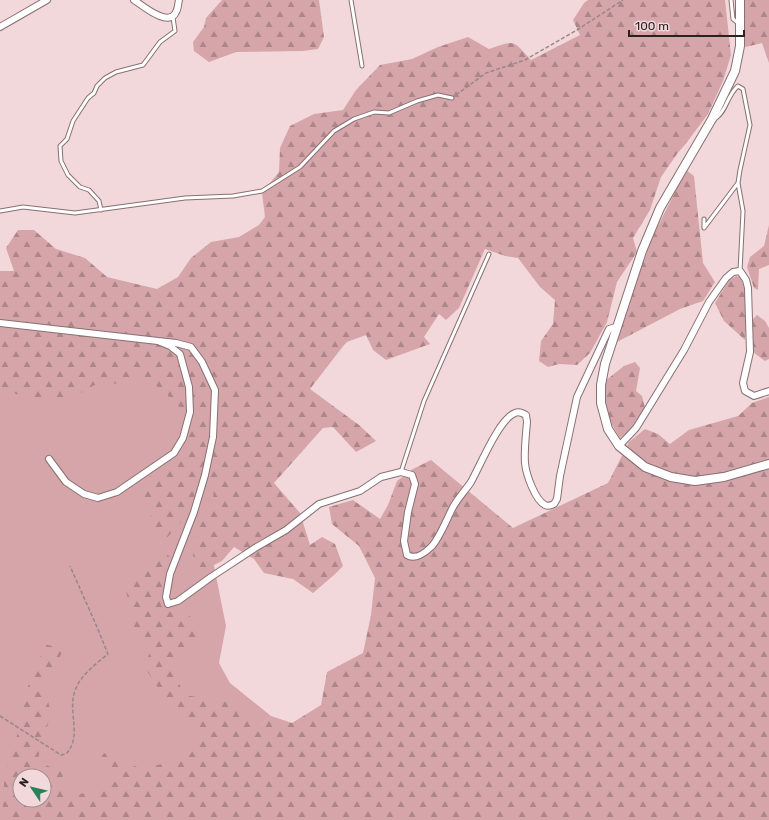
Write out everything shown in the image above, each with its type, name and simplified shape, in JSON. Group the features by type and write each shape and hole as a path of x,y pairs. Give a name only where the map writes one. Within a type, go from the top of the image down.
{"street":[{"path":"0,27 47,0"},
{"path":"134,0 162,17 169,19 176,13 179,0"},
{"path":"740,0 740,46 735,71 712,120 660,208 642,251 605,364 601,385 601,403 608,429 619,446 644,467 671,476 695,481 724,477 769,464"},
{"path":"619,446 636,428 684,350 709,302 726,278 733,272 740,271 746,280 748,288 750,352 742,383 745,391 754,396 769,391"},
{"path":"0,323 176,343 191,347 202,362 215,390 213,437 205,475 194,512 170,574 166,597 168,604 178,601 230,564 286,530 319,504 360,491 381,477 402,472 412,476 415,484 408,512 404,541 407,555 413,557 421,554 432,546 454,504 470,482 494,437 508,417 516,412 526,415 525,462 527,474 538,498 545,505 550,506 554,504 558,499 560,476 577,397 609,329 616,327"},
{"path":"49,459 66,482 84,494 98,498 117,492 174,453 183,438 190,412 189,387 180,354 170,346 158,341"}],"lane":[{"path":"351,0 362,66"},
{"path":"731,0 732,19 741,25"},
{"path":"101,210 99,201 89,190 80,187 68,175 61,161 60,146 66,140 73,121 104,78 116,72 143,65 160,42 175,31 173,17"},
{"path":"712,120 721,115 733,90 738,86 743,89 750,125 738,183 743,211 740,271"},
{"path":"0,211 23,207 75,213 185,198 233,196 262,191 300,167 334,131 354,119 374,112 389,113 417,101 438,95 452,98"},
{"path":"704,219 704,228 738,183"},
{"path":"402,472 424,401 489,254"}],"path":[{"path":"452,98 486,73 525,60 577,30 624,0"},
{"path":"0,716 61,755 66,754 72,746 75,735 72,706 74,692 88,671 108,654 70,566"}],"green space":[{"path":"222,0 319,0 324,37 318,49 303,51 236,52 209,62 194,51 193,42 204,27 206,18"},
{"path":"588,0 725,0 731,55 723,81 708,114 661,177 650,210 633,238 637,252 617,282 607,322 590,353 577,365 559,364 548,367 539,361 541,341 553,324 555,300 540,287 518,258 505,256 485,249 459,308 446,320 439,314 424,337 430,344 386,360 373,350 366,335 347,342 344,345 310,389 359,425 376,441 356,452 333,427 323,428 274,483 300,513 310,545 322,537 335,544 343,566 313,593 293,579 264,573 254,559 234,547 222,561 204,570 194,564 192,542 213,500 214,485 164,541 147,529 153,507 139,493 152,474 168,467 185,446 199,412 177,406 163,390 145,379 123,386 103,380 69,400 56,403 0,391 0,271 14,271 6,248 18,230 34,230 56,249 85,258 107,277 157,289 178,277 191,258 211,242 239,237 259,225 265,217 262,193 279,172 280,148 290,126 314,114 343,110 356,90 380,65 412,59 438,47 468,37 489,49 504,44 513,43 531,60 580,35 573,20 584,3"},
{"path":"737,0 769,0 769,63 762,43 746,47 741,43"},
{"path":"686,170 694,176 703,263 715,282 703,301 680,309 617,342 630,299 652,238"},
{"path":"769,225 769,265 759,269 758,290 754,288 747,267 750,257 764,246"},
{"path":"736,276 740,277 745,292 745,340 724,321 715,303 729,280"},
{"path":"0,290 236,345 213,561 226,626 219,663 230,683 271,716 197,785 0,820"},
{"path":"757,315 765,321 769,328 769,359 765,361 753,352 753,319"},
{"path":"635,362 640,368 636,391 642,396 645,408 636,425 620,438 609,418 607,411 605,381 624,366"},
{"path":"769,397 769,820 0,820 0,806 3,807 4,783 10,756 24,715 23,694 35,675 44,644 64,649 44,686 51,713 37,762 62,771 66,798 98,789 117,781 96,765 104,753 142,769 188,757 199,743 190,723 179,716 165,699 144,666 154,643 135,630 126,591 136,570 164,552 169,556 160,596 161,606 185,613 198,622 197,640 172,670 185,695 237,704 260,726 271,716 292,723 321,705 327,672 363,653 371,615 375,578 359,546 332,524 329,507 353,500 380,519 388,505 397,481 413,469 431,460 513,528 608,483 629,442 645,429 658,434 670,444 689,430 738,416 752,403"}]}
